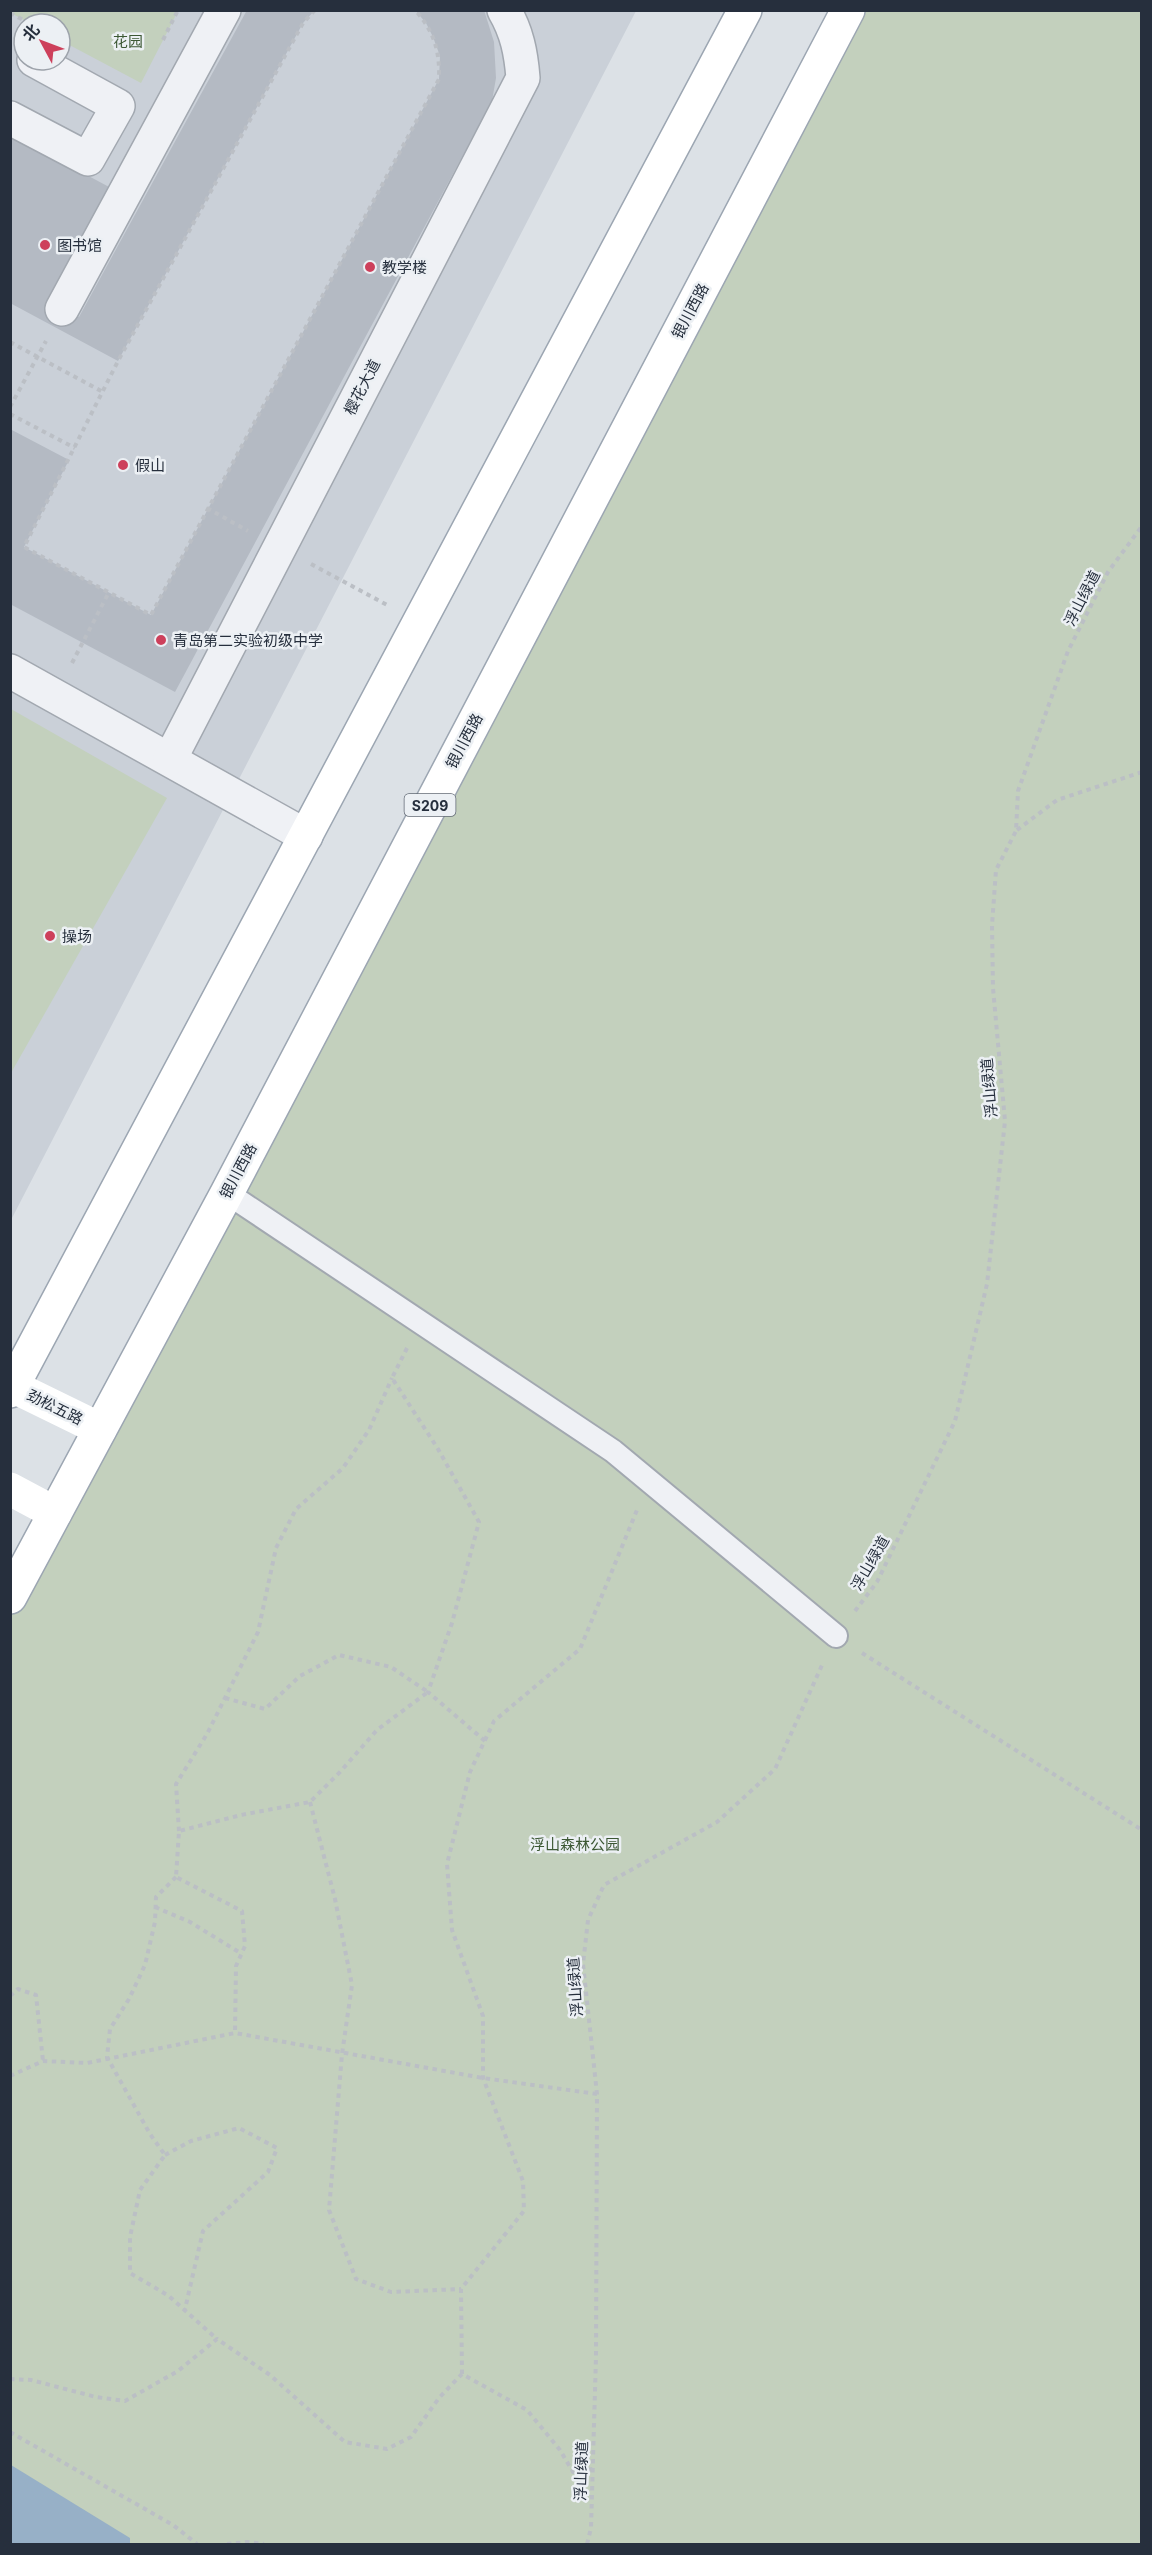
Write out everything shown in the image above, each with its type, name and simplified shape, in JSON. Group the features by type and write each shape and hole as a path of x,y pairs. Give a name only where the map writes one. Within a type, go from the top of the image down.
{"main road":[{"path":"11,1387 745,10"},
{"name":"银川西路","path":"10,1597 227,1192 848,10"},
{"name":"劲松五路","path":"11,1387 100,1429"},
{"path":"10,1489 55,1513"}],"street":[{"path":"62,309 224,10"},
{"name":"樱花大道","path":"170,759 523,78 521,49 504,10"},
{"path":"10,118 88,159 118,106 56,72"},
{"path":"10,671 306,836"}],"lane":[{"path":"227,1192 613,1450 836,1636"}],"path":[{"path":"315,10 297,34 103,392 24,547 151,615 439,79 440,56 426,23 415,10"},
{"path":"10,342 103,392"},
{"path":"10,407 38,357"},
{"path":"10,414 75,448"},
{"path":"207,508 420,622"},
{"name":"浮山绿道","path":"587,2544 591,2528 593,2469 597,2094 583,1964 588,1920 604,1885 717,1822 775,1768 836,1636 877,1582 955,1420 987,1284 1005,1121 993,988 992,925 996,870 1016,831 1018,791 1068,651 1108,572 1142,526"},
{"path":"55,696 109,592"},
{"path":"1016,831 1057,800 1142,772"},
{"path":"165,2155 150,2134 107,2057 110,2029 145,1965 155,1922 156,1897 176,1877 178,1831 176,1784 207,1734 258,1632 276,1548 296,1509 343,1468 369,1430 420,1322"},
{"path":"178,1831 241,1815 310,1802 377,1730 428,1692 452,1623 479,1522 438,1449 392,1378"},
{"path":"185,2310 203,2231 267,2172 278,2148 239,2128 191,2141 165,2155 140,2190 130,2237 130,2273 169,2295 185,2310 217,2339 270,2375 345,2442 387,2449 411,2437 440,2398 462,2374 461,2289 525,2211 523,2181 483,2078 483,2016 452,1930 447,1864 470,1772 494,1721 580,1649 649,1480"},
{"path":"836,1636 1142,1830"},
{"path":"225,1698 265,1708 300,1676 339,1655 391,1667 428,1692 485,1741"},
{"path":"310,1802 335,1899 352,1985 342,2054 329,2211 356,2279 391,2292 461,2289"},
{"path":"176,1877 242,1911 245,1946 236,1966 235,2033"},
{"path":"155,1907 190,1922 242,1954"},
{"path":"10,1996 18,1989 36,1995 43,2061"},
{"path":"10,2076 43,2061 87,2063 107,2057 235,2033 483,2078 597,2094"},
{"path":"10,2379 32,2380 96,2397 125,2401 178,2371 217,2339"},
{"path":"462,2374 527,2410 560,2450 573,2472 593,2469"},
{"path":"10,2432 173,2524 197,2544"},
{"path":"227,2544 247,2542 264,2544"}],"shaded area":[{"name":"青岛第二实验初级中学","path":"11,11 636,11 11,1220"}],"green space":[{"name":"花园","path":"11,10 178,11 141,83 72,46 72,12 11,13"},
{"name":"浮山森林公园","path":"848,11 1141,11 1141,2544 11,2544 11,1597"},
{"name":"操场","path":"11,709 167,798 11,1073"}],"water":[{"path":"11,2465 130,2538 130,2544 11,2544"}],"building":[{"path":"247,10 315,10 303,23 118,361 10,303 10,134 111,188 49,301 79,317"},
{"name":"教学楼","path":"415,10 484,10 494,42 496,78 492,101 175,692 10,604 10,429 69,460 24,547 151,615 439,79 440,56 426,23"}],"place":[{"name":"图书馆","path":"45,245"},
{"name":"教学楼","path":"370,267"},
{"name":"假山","path":"123,465"},
{"name":"青岛第二实验初级中学","path":"161,640"},
{"name":"操场","path":"50,936"}]}
